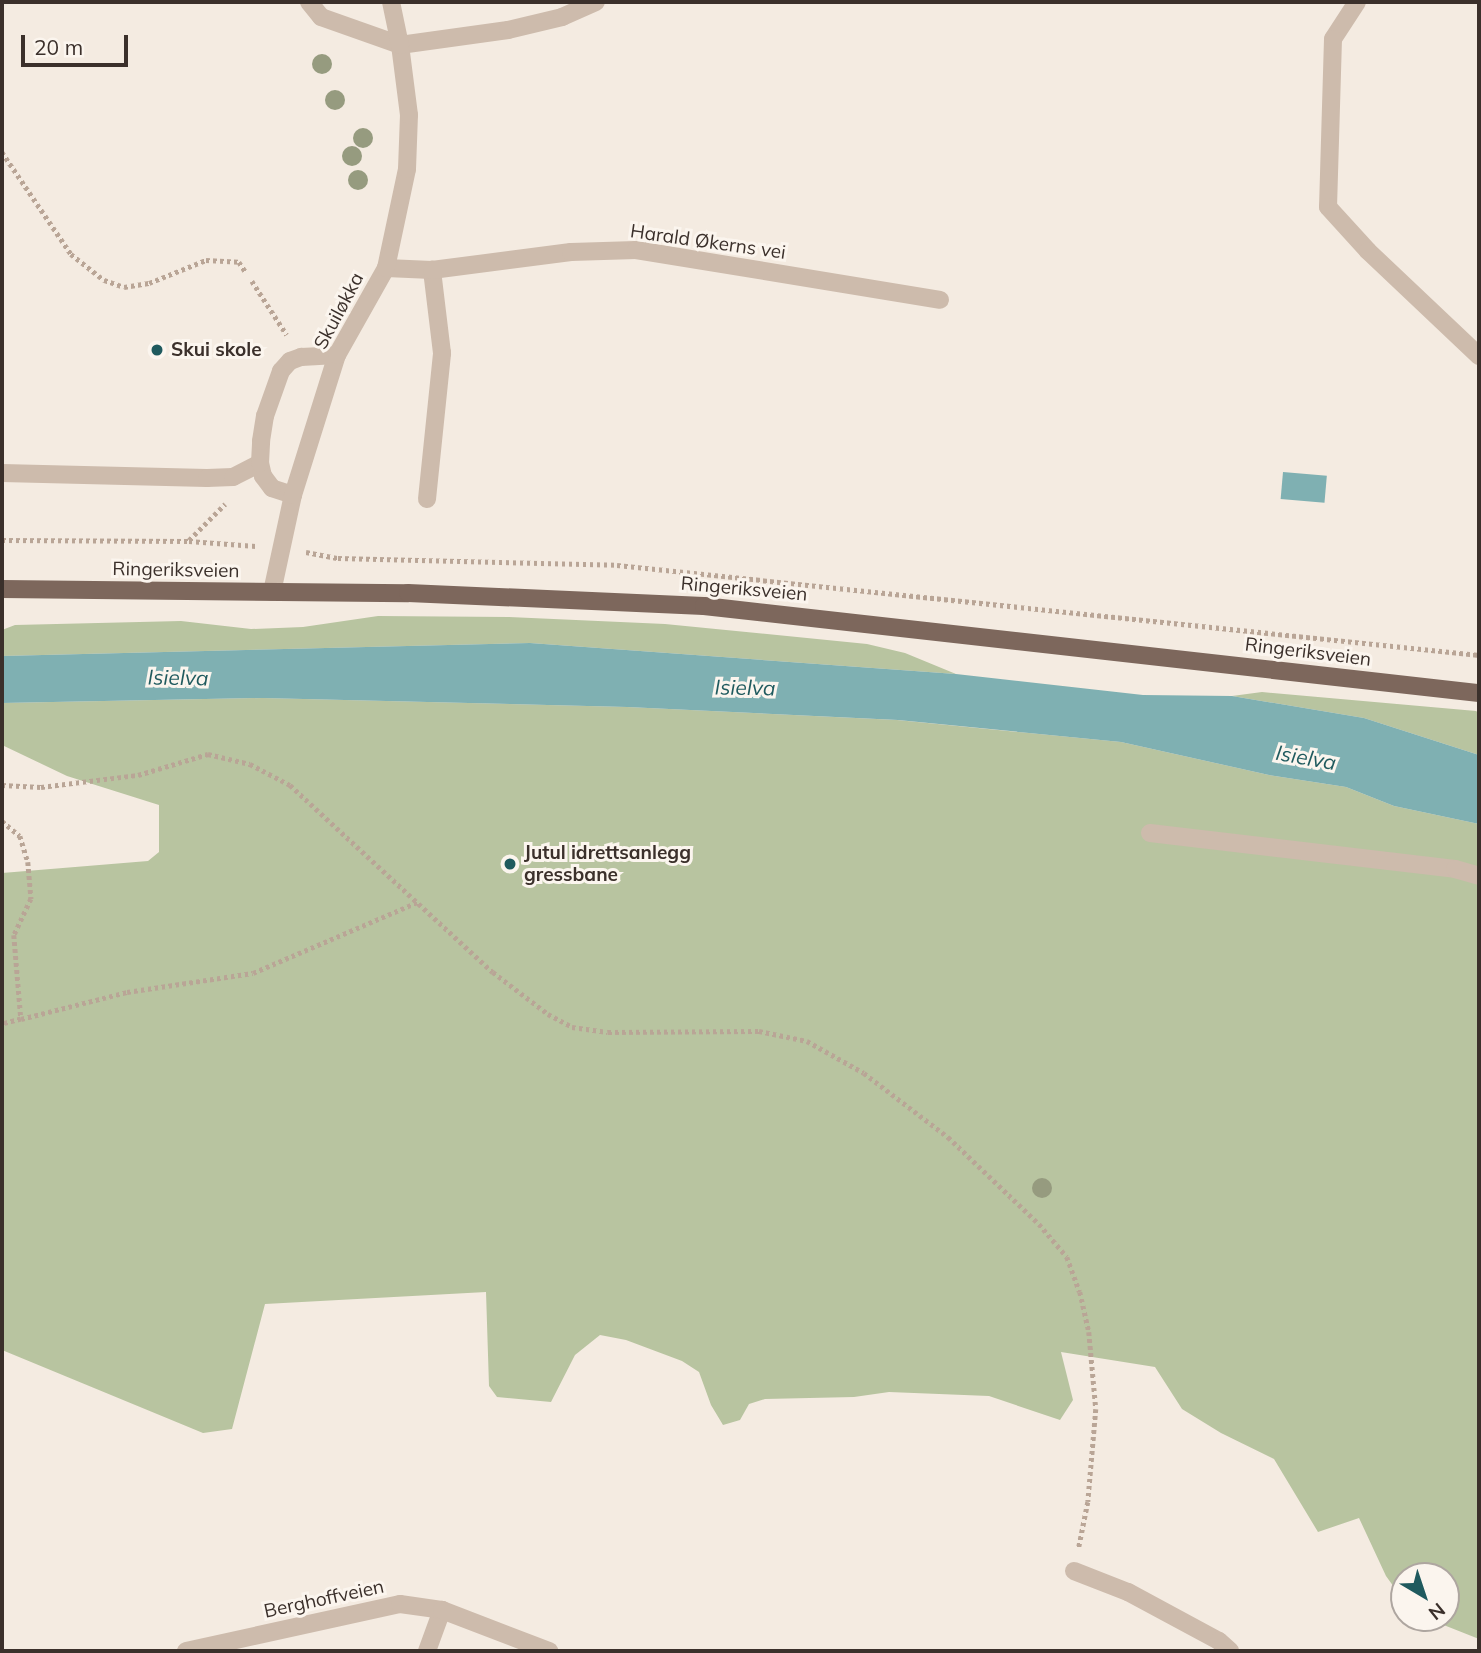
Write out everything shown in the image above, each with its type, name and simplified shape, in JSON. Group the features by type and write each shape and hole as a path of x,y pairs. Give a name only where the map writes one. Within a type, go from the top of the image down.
{"main road":[{"name":"Ringeriksveien","path":"2,589 420,593 704,606 1479,693"}],"street":[{"path":"309,2 321,17 400,45 508,30 562,17 596,2"},
{"name":"Skuiløkka","path":"272,592 293,495 337,355 386,268 407,169 408,115 400,45 391,2"},
{"path":"1357,2 1333,39 1328,207 1368,251 1479,356"},
{"name":"Harald Økerns vei","path":"386,268 432,270 571,251 636,250 940,300"},
{"path":"427,499 442,353 432,270"},
{"path":"293,495 272,488 260,463 265,415 281,371 301,356 337,355"},
{"path":"2,473 233,477 260,463"},
{"path":"1150,833 1455,869 1479,876"},
{"path":"1074,1571 1128,1592 1219,1640 1230,1651"},
{"name":"Berghoffveien","path":"186,1651 400,1604 442,1610 491,1626 549,1651"},
{"path":"427,1651 442,1610"}],"path":[{"path":"2,152 71,254 104,280 124,287 149,284 206,260 239,261 246,271"},
{"path":"251,281 301,356"},
{"path":"2,785 41,787 138,775 208,754 250,764 290,785 494,972 548,1014 572,1027 608,1031 759,1031 807,1041 864,1073 948,1137 1039,1223 1067,1257 1080,1292 1089,1332 1096,1409 1088,1502 1074,1571"},
{"path":"2,821 20,836 28,862 31,899 15,935 21,1019"},
{"path":"2,1024 127,992 253,972 418,902"}],"green space":[{"path":"378,616 509,617 665,624 867,644 905,653 956,674 530,643 2,656 2,630 15,625 181,621 251,629 303,627"},
{"path":"1262,692 1476,711 1479,713 1479,755 1364,718 1232,696"},
{"path":"262,698 627,707 897,720 1121,742 1269,775 1346,787 1394,806 1479,824 1479,1639 1460,1631 1460,1562 1390,1562 1390,1582 1359,1518 1318,1532 1274,1459 1221,1433 1182,1409 1155,1367 1061,1352 1073,1400 1060,1420 989,1396 889,1392 854,1397 765,1399 749,1404 740,1420 723,1425 711,1405 699,1372 682,1361 626,1340 600,1335 575,1355 551,1402 497,1397 489,1386 486,1292 265,1304 232,1429 203,1433 2,1350 2,873 148,861 159,852 159,805 67,776 2,745 2,703"}],"water":[{"path":"1283,472 1327,476 1324,503 1281,499"},
{"name":"Isielva","path":"530,643 956,674 1143,695 1232,696 1364,718 1479,755 1479,824 1394,806 1346,787 1269,775 1121,742 898,720 627,707 262,698 2,703 2,656"}],"place":[{"name":"Skui skole","path":"157,350"},
{"name":"Jutul idrettsanlegg gressbane","path":"510,864"}]}
